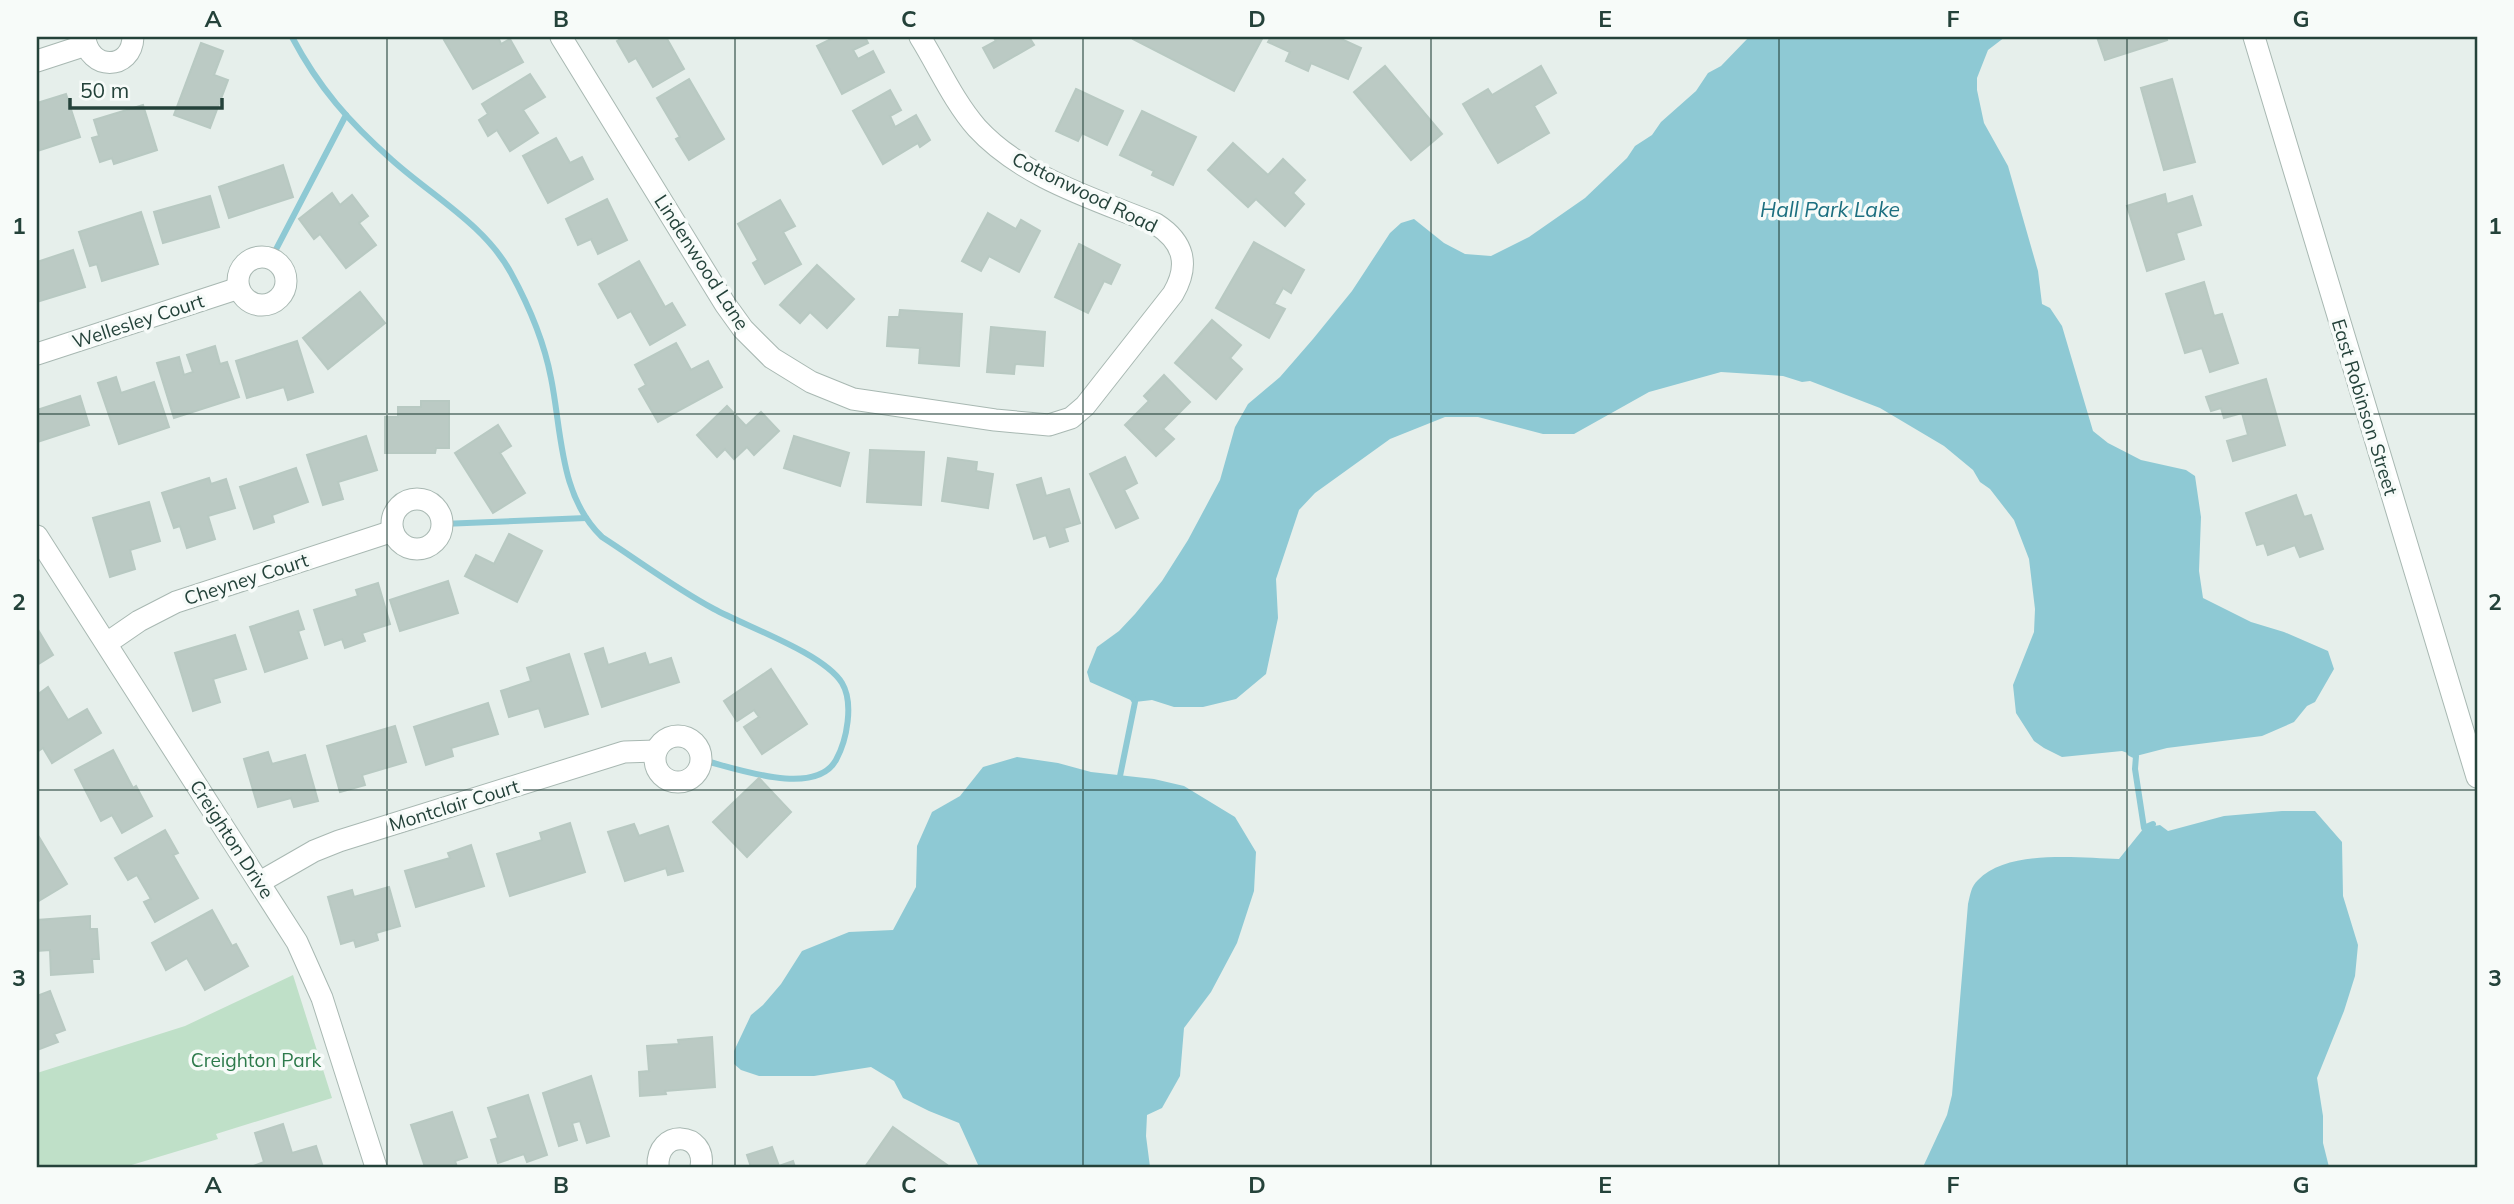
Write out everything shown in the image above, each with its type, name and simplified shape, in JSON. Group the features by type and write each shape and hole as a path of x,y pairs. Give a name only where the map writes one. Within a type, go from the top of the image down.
{"street":[{"path":"37,61 86,41 94,57 103,62 114,62 127,56 133,37"},
{"name":"Lindenwood Lane","path":"561,37 725,304 758,344 790,370 810,382 853,399 995,420 1049,425 1071,418 1085,406 1101,385"},
{"name":"Cottonwood Road","path":"920,37 969,117 989,140 1011,158 1053,181 1156,224 1167,231 1178,246 1184,270 1181,280 1101,385"},
{"name":"East Robinson Street","path":"2253,37 2477,777"},
{"name":"Wellesley Court","path":"37,354 239,288"},
{"name":"Cheyney Court","path":"107,643 139,621 176,602 393,531"},
{"name":"Creighton Drive","path":"37,536 260,882 311,968 338,1043 376,1167"},
{"name":"Montclair Court","path":"260,882 314,851 339,841 624,752 656,751"},
{"path":"658,1167 662,1147 669,1141 678,1139 692,1142 699,1150 702,1157 701,1167"}],"green space":[{"name":"Creighton Park","path":"293,975 332,1098 216,1134 218,1139 125,1167 37,1167 37,1073 185,1026"}],"water":[{"name":"Hall Park Lake","path":"1749,37 2005,37 1988,50 1977,78 1984,123 2008,166 2038,271 2042,304 2050,308 2062,326 2093,431 2108,443 2141,460 2186,470 2195,476 2201,517 2199,571 2203,598 2251,622 2284,632 2328,651 2334,669 2315,702 2307,706 2294,722 2262,736 2167,748 2136,756 2122,751 2062,757 2044,748 2034,741 2016,713 2013,685 2034,632 2035,609 2029,559 2014,520 1990,489 1980,482 1973,470 1944,446 1880,408 1810,381 1802,382 1783,376 1721,372 1649,392 1574,434 1543,434 1478,417 1445,417 1390,439 1315,493 1299,510 1276,579 1278,618 1266,674 1236,699 1203,707 1174,707 1152,700 1135,702 1090,682 1087,672 1097,647 1119,631 1135,614 1162,581 1188,540 1220,480 1235,427 1248,404 1280,377 1313,339 1352,291 1390,233 1401,223 1414,219 1444,243 1465,254 1491,256 1529,237 1585,198 1627,158 1635,146 1652,135 1661,122 1696,91 1708,73 1721,66"},
{"path":"1017,757 1058,763 1091,772 1154,779 1184,786 1235,817 1256,852 1254,891 1237,943 1211,992 1184,1028 1180,1076 1162,1108 1147,1115 1146,1136 1150,1167 979,1167 959,1123 903,1098 894,1081 871,1067 814,1076 759,1076 741,1070 734,1064 734,1051 751,1015 781,984 802,951 849,932 893,930 916,887 917,846 932,812 960,796 983,767"},
{"path":"2315,811 2342,842 2343,896 2358,945 2355,976 2317,1078 2323,1116 2323,1143 2329,1167 1923,1167 1947,1115 1952,1095 1968,904 1972,888 1978,880 1991,870 2025,859 2119,859 2144,828 2160,825 2168,831 2224,816"}],"building":[{"path":"450,37 498,37 501,44 510,39 523,62 473,89 444,40"},
{"path":"624,37 666,37 684,69 653,87 636,58 629,62 617,41"},
{"path":"835,37 865,37 868,43 853,50 858,59 873,51 884,72 842,94 817,46"},
{"path":"993,37 1029,37 1034,45 994,68 983,48 996,41"},
{"path":"1263,37 1234,91 1133,39"},
{"path":"1271,37 1337,37 1361,48 1348,79 1311,63 1308,71 1286,61 1290,52 1268,42"},
{"path":"2097,37 2166,37 2167,40 2105,60"},
{"path":"201,43 223,51 214,75 228,80 210,128 174,115"},
{"path":"1385,66 1442,134 1411,160 1354,92"},
{"path":"1541,66 1556,93 1534,106 1549,133 1498,163 1463,104 1488,89 1492,95"},
{"path":"530,74 545,97 523,110 538,133 510,151 497,130 488,136 479,120 488,114 482,104"},
{"path":"689,79 724,139 689,160 676,139 680,137 657,98"},
{"path":"2172,79 2195,162 2164,170 2141,88"},
{"path":"1076,89 1123,111 1107,145 1082,133 1078,141 1056,131"},
{"path":"890,90 901,110 890,116 895,127 916,115 930,140 920,147 918,143 883,164 853,111"},
{"path":"66,94 80,137 37,151 37,103"},
{"path":"143,105 157,150 114,164 112,158 100,162 92,138 99,136 94,120"},
{"path":"1142,111 1196,137 1173,185 1152,175 1154,171 1120,155"},
{"path":"556,138 570,163 582,157 593,179 548,203 523,156"},
{"path":"1233,143 1268,175 1283,159 1305,180 1293,193 1304,204 1285,226 1256,199 1248,207 1208,170"},
{"path":"283,165 293,197 229,218 219,187"},
{"path":"332,193 340,205 352,195 368,216 359,223 376,245 346,268 320,234 314,239 299,219"},
{"path":"2165,194 2167,204 2192,196 2201,225 2176,233 2184,259 2147,271 2127,206"},
{"path":"210,196 219,227 163,243 154,212"},
{"path":"607,199 627,240 598,254 591,239 578,245 566,219"},
{"path":"780,200 795,226 783,232 801,264 765,284 753,263 758,260 738,224"},
{"path":"141,212 158,264 102,281 97,264 90,266 79,232"},
{"path":"988,213 1016,229 1021,220 1040,231 1019,272 989,256 981,271 962,261"},
{"path":"1254,242 1304,270 1291,293 1283,288 1274,304 1285,309 1269,338 1216,308"},
{"path":"1079,244 1120,265 1111,284 1104,281 1088,313 1055,297"},
{"path":"73,250 85,287 37,302 37,262"},
{"path":"639,261 665,307 672,303 685,325 650,345 631,311 618,318 599,284"},
{"path":"817,265 854,299 827,328 810,312 800,323 780,305"},
{"path":"2204,282 2214,316 2222,314 2238,363 2210,372 2202,348 2185,353 2166,294"},
{"path":"360,292 385,323 328,369 303,338"},
{"path":"900,310 962,314 959,366 919,363 920,348 887,346 889,317 899,317"},
{"path":"1212,320 1241,345 1230,358 1242,369 1216,399 1175,363"},
{"path":"991,327 1045,332 1043,366 1015,364 1014,374 987,372"},
{"path":"297,341 313,392 288,400 284,387 247,398 236,361"},
{"path":"676,343 691,370 708,361 722,387 658,422 639,389 646,385 635,365"},
{"path":"215,346 220,364 227,362 239,397 174,418 157,363 179,357 184,375 193,372 187,355"},
{"path":"1164,375 1190,402 1163,429 1174,439 1156,456 1125,425 1149,401 1144,396"},
{"path":"116,377 121,393 154,382 169,427 119,444 98,383"},
{"path":"2266,379 2285,445 2233,461 2227,441 2248,435 2242,413 2224,418 2221,408 2211,411 2206,397"},
{"path":"80,396 89,425 37,442 37,410"},
{"path":"421,401 449,401 449,448 436,448 435,453 385,453 385,417 398,417 398,407 421,407"},
{"path":"727,406 746,426 761,412 779,431 754,455 747,447 734,459 725,449 717,457 697,435"},
{"path":"498,425 511,446 500,453 525,493 493,513 455,453"},
{"path":"366,436 377,470 338,482 343,499 323,505 307,455"},
{"path":"794,436 849,453 840,486 784,468"},
{"path":"870,450 924,452 921,505 867,502"},
{"path":"1125,457 1137,483 1124,490 1138,518 1116,528 1090,474"},
{"path":"948,458 977,462 976,471 993,474 988,508 942,501"},
{"path":"296,468 308,502 272,515 274,522 254,529 240,487"},
{"path":"209,478 211,484 226,479 235,508 208,516 215,539 187,548 180,526 174,528 162,493"},
{"path":"1041,478 1046,496 1069,489 1080,523 1064,528 1068,541 1050,547 1046,535 1034,539 1017,485"},
{"path":"2296,495 2304,517 2311,515 2323,549 2300,557 2295,545 2268,555 2264,543 2257,545 2246,513"},
{"path":"149,502 160,541 130,550 135,569 110,577 93,518"},
{"path":"509,534 542,551 517,602 465,576 476,555 494,564"},
{"path":"448,581 458,613 400,631 390,600"},
{"path":"378,583 390,624 362,633 365,641 345,648 342,639 325,645 314,610 358,596 356,590"},
{"path":"298,611 304,629 298,631 307,658 265,672 250,627"},
{"path":"37,628 53,655 37,665"},
{"path":"235,635 246,669 213,679 220,702 193,711 175,653"},
{"path":"603,648 608,665 645,653 649,665 671,658 679,682 602,707 585,654"},
{"path":"569,654 588,714 545,727 539,708 509,717 501,691 531,681 527,668"},
{"path":"771,669 807,724 762,754 744,727 759,717 754,710 737,721 724,701"},
{"path":"48,687 68,720 87,709 101,733 52,763 43,748 37,752 37,695"},
{"path":"488,703 498,734 451,748 453,756 426,765 414,727"},
{"path":"395,726 406,762 362,775 365,785 340,792 327,746"},
{"path":"113,750 133,788 136,786 152,816 122,833 112,815 101,821 75,770"},
{"path":"268,752 272,764 305,755 318,801 294,807 291,798 258,807 244,759"},
{"path":"759,778 791,812 747,857 713,822"},
{"path":"570,823 585,872 510,896 497,854 542,840 540,833"},
{"path":"634,824 639,836 668,826 683,871 668,875 666,868 625,881 608,832"},
{"path":"165,830 178,853 173,855 198,898 155,922 144,902 151,899 137,875 128,880 115,858"},
{"path":"39,837 67,884 37,902 37,839"},
{"path":"471,845 484,886 416,907 405,871 450,858 448,853"},
{"path":"389,887 400,926 376,933 378,940 356,947 354,940 341,944 328,897 352,890 354,897"},
{"path":"212,910 232,946 236,944 248,966 205,990 187,958 166,970 152,943"},
{"path":"90,916 90,929 97,929 99,959 92,959 93,972 51,975 50,950 37,951 37,920"},
{"path":"50,991 65,1030 54,1034 58,1042 37,1050 37,996"},
{"path":"712,1037 715,1087 640,1096 639,1072 649,1071 647,1046 679,1044 678,1040"},
{"path":"591,1076 609,1136 587,1143 580,1121 572,1123 577,1140 559,1146 543,1093"},
{"path":"528,1095 547,1155 527,1162 524,1154 498,1163 491,1140 498,1138 488,1108"},
{"path":"452,1112 467,1157 455,1161 457,1167 425,1167 411,1125"},
{"path":"283,1124 292,1153 316,1146 323,1167 251,1167 264,1162 255,1133"},
{"path":"893,1127 947,1165 865,1167"},
{"path":"772,1147 779,1166 793,1161 795,1167 751,1167 747,1155"}],"waterway":[{"path":"292,37 324,88 349,118 392,160 487,240 511,273 540,337 551,378 570,483 588,521 602,537 671,583 714,609 802,651 819,661 842,683 848,701 848,722 836,760 826,771 811,777 793,779 753,774 702,760"},
{"path":"271,259 346,115"},
{"path":"442,524 586,518"},
{"path":"1119,781 1135,702 1132,697"},
{"path":"2130,753 2136,756 2135,769 2144,828 2153,824"}]}
